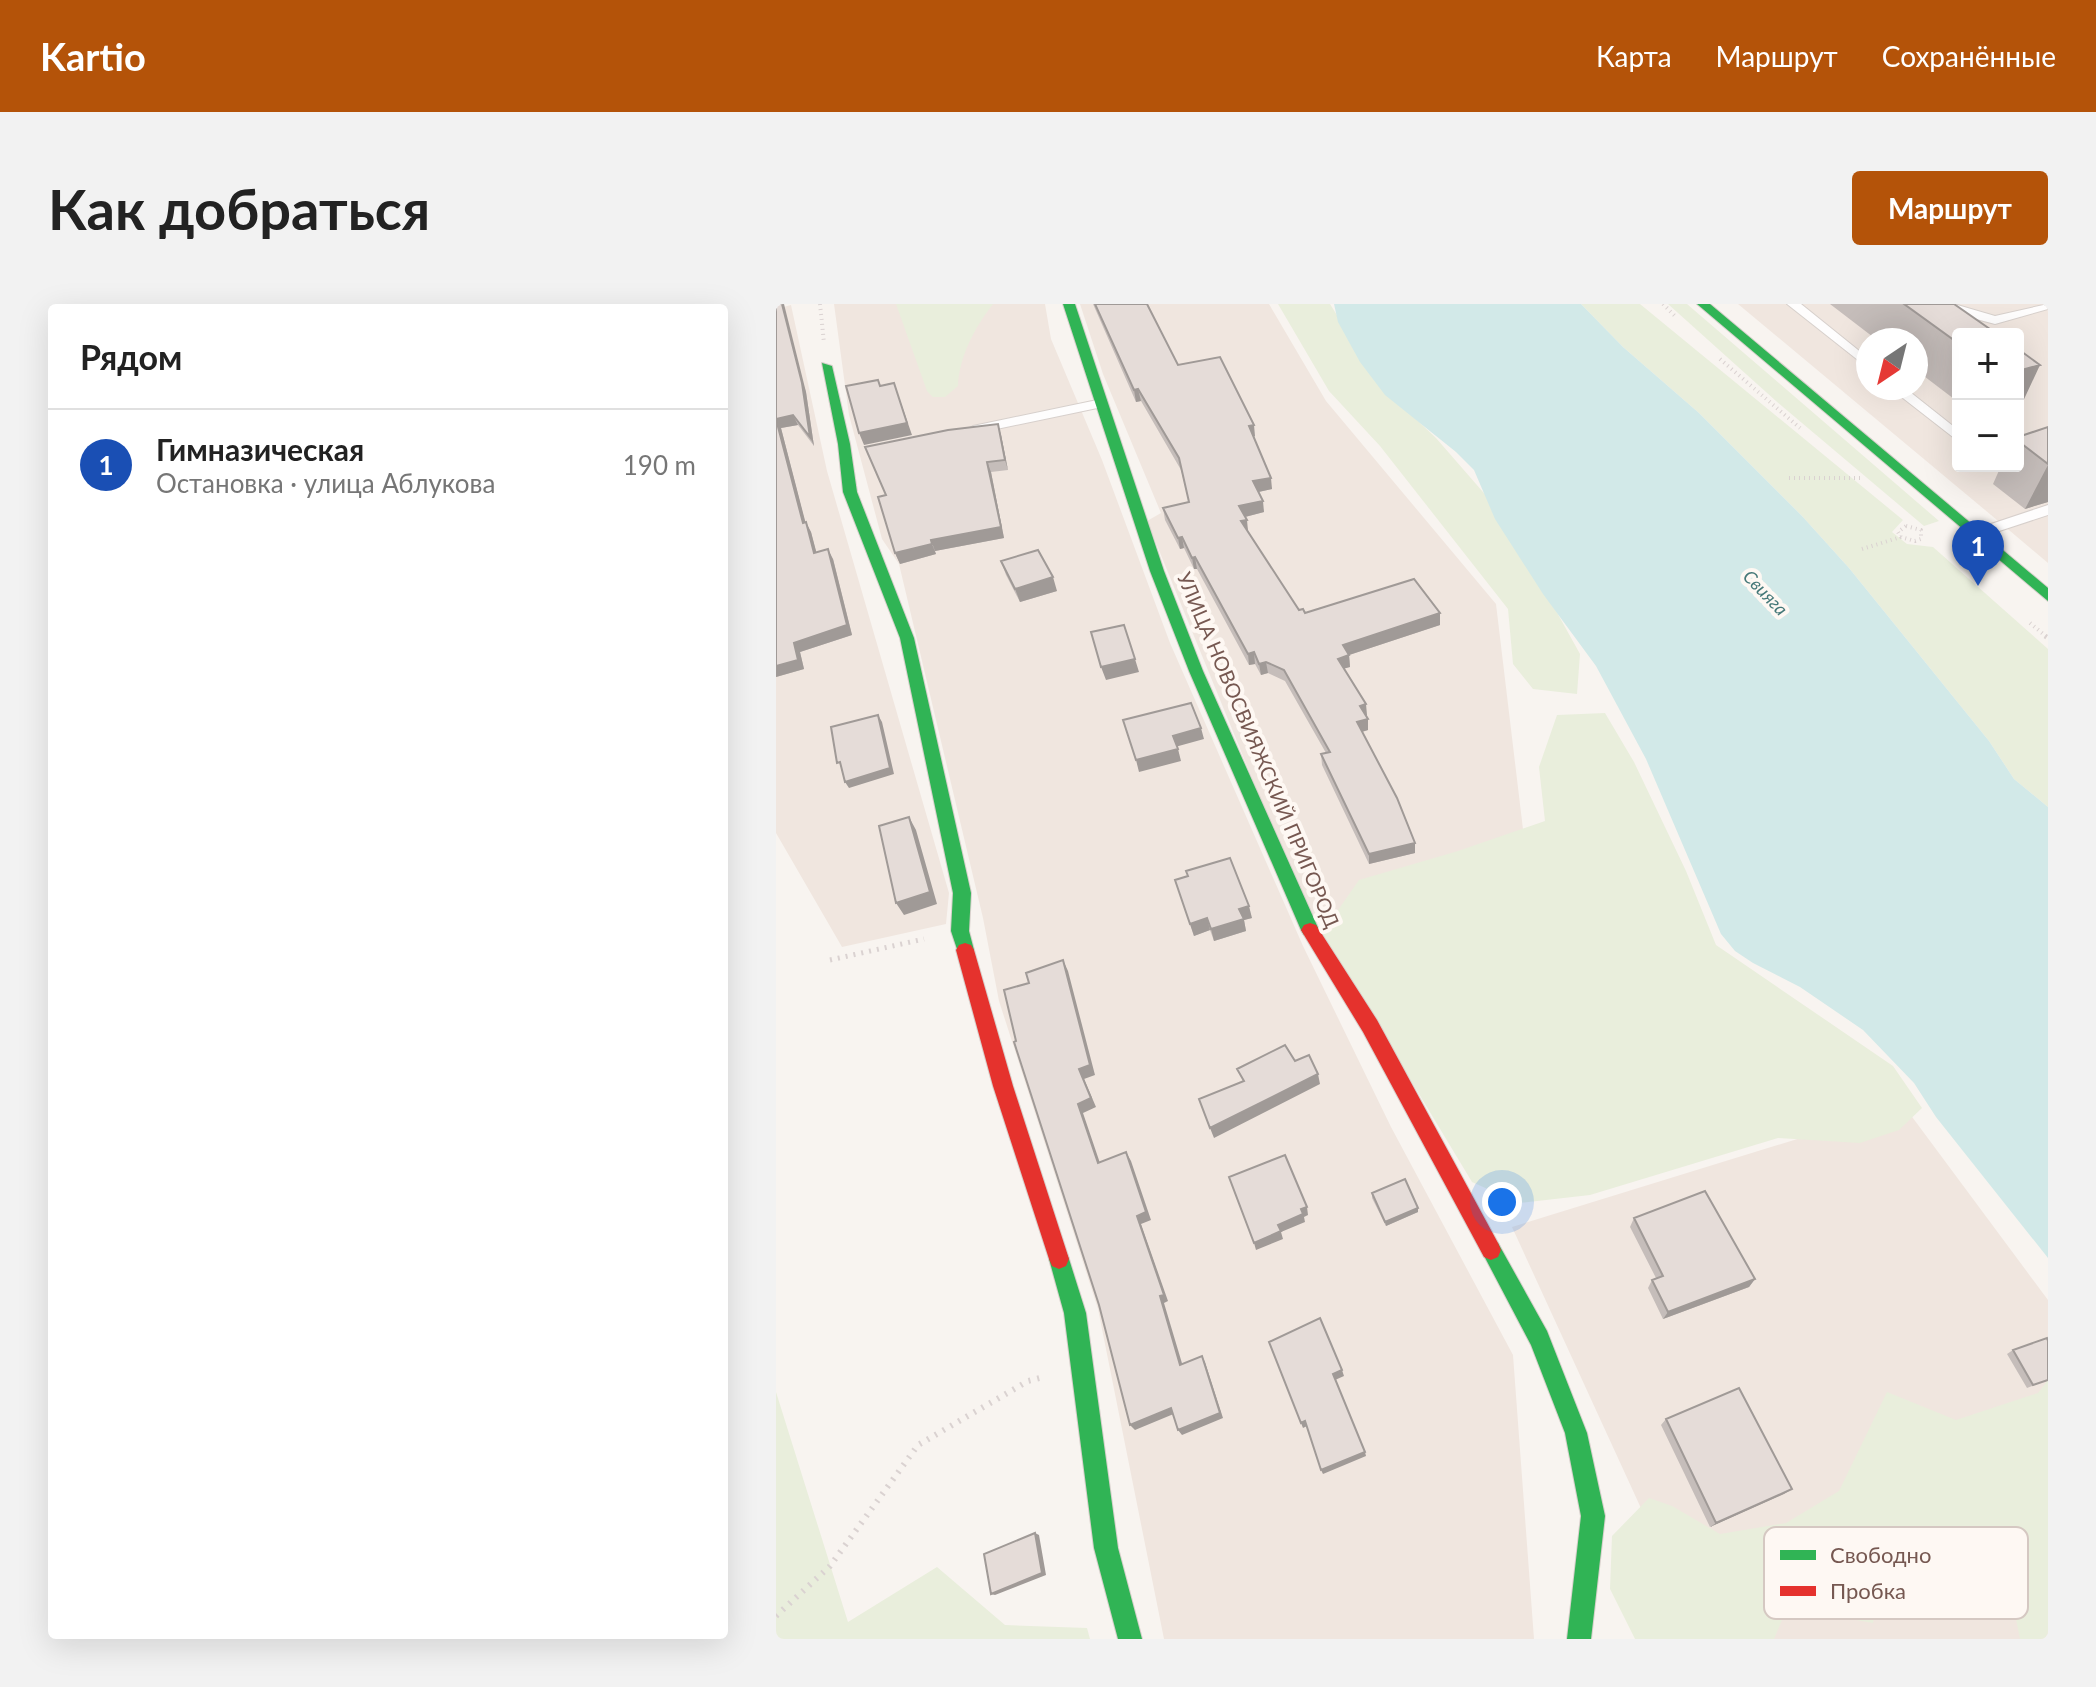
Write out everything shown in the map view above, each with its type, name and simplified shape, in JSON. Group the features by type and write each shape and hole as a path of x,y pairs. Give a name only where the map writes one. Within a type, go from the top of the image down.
{"street":[{"name":"УЛИЦА НОВОСВИЯЖСКИЙ ПРИГОРОД","path":"1069,304 1157,571 1185,643 1314,939 1370,1026 1539,1339 1576,1433 1593,1516 1579,1639"},
{"path":"1703,304 2048,596"},
{"path":"826,366 852,454 850,492 907,638 962,893 960,931 1003,1086 1075,1313 1106,1548 1130,1639"}],"lane":[{"path":"1793,304 1856,354"},
{"path":"1936,309 1947,306 1995,320 2048,305"},
{"path":"1912,400 1952,432"},
{"path":"965,431 1102,403"},
{"path":"1975,534 2048,510"}],"path":[{"path":"820,304 826,366"},
{"path":"1789,478 1862,478"},
{"path":"1862,549 1901,537 1915,541 1923,535 1914,527 1906,526 1898,532 1901,537"},
{"path":"830,960 960,931"},
{"path":"776,1616 830,1566 918,1445 1028,1381 1081,1371"}],"shaded area":[{"path":"834,304 1045,304 1051,339 1102,460 1170,643 1303,946 1391,1127 1513,1355 1534,1639 1164,1639 1098,1309 999,1001 983,918 899,564 882,539 849,415"},
{"path":"1080,304 1269,304 1326,401 1496,604 1525,846 1310,920 1147,521 1161,513 1103,374"},
{"path":"1738,304 2048,304 2048,563"},
{"path":"791,305 827,471 949,893 946,924 842,947 776,833 776,309"},
{"path":"1904,1106 2048,1300 2048,1639 1701,1639 1512,1227"}],"green space":[{"path":"896,304 993,304 969,343 961,364 958,386 945,397 933,397 927,391"},
{"path":"1278,304 1330,304 1381,386 1436,438 1503,515 1580,654 1577,694 1533,689 1513,664 1508,609 1380,446 1329,391"},
{"path":"1581,304 1640,304 1903,520 1892,532 1907,544 1933,547 2048,649 2048,807 2014,779 1989,741 1849,568 1802,516 1699,413 1623,347"},
{"path":"1668,304 1687,304 1939,521 1924,526 1776,401"},
{"path":"1605,713 1634,762 1686,871 1716,945 1893,1066 1922,1108 1899,1130 1860,1143 1778,1138 1590,1195 1519,1203 1472,1182 1322,933 1359,880 1545,821 1539,767 1557,715"},
{"path":"2048,1380 2048,1639 2020,1639 2016,1619 2028,1619 2028,1527 1764,1527 1764,1619 1782,1619 1774,1639 1635,1639 1610,1589 1612,1536 1649,1498 1672,1506 1720,1534 1786,1523 1839,1491 1887,1392 1956,1420 2038,1393"},
{"path":"776,1392 848,1622 937,1567 1005,1625 1087,1628 1090,1639 776,1639"},
{"path":"1850,1619 1873,1619 1873,1623"}],"water":[{"name":"Свияга","path":"1334,304 1581,304 1623,347 1699,413 1802,516 1849,568 1989,741 2014,779 2048,807 2048,1258 1936,1117 1914,1083 1863,1030 1800,987 1735,951 1721,934 1646,759 1596,666 1543,594 1495,519 1474,470 1385,395 1360,362 1338,322"}],"building":[{"path":"776,304 782,304 802,383 810,437 793,415 776,419"},
{"path":"1095,304 1147,304 1178,365 1220,357 1254,425 1249,426 1271,478 1253,481 1263,501 1239,506 1247,520 1241,521 1299,610 1303,609 1305,613 1414,579 1440,613 1343,645 1349,655 1338,659 1366,704 1360,706 1368,719 1357,722 1397,798 1415,843 1369,854 1321,754 1330,752 1284,670 1266,662 1259,664 1254,652 1248,654 1195,557 1192,558 1182,537 1178,538 1163,508 1189,502 1179,458 1138,389 1134,390"},
{"path":"1904,304 1954,304 1988,328 1952,328 1952,339"},
{"path":"2024,353 2040,365 2024,369"},
{"path":"878,380 880,386 894,383 907,423 859,433 846,386"},
{"path":"776,419 803,523 806,522 814,553 828,549 847,625 794,643 798,660 776,666"},
{"path":"998,424 1005,460 987,462 1001,527 931,540 932,544 895,553 878,497 886,495 865,447 948,430"},
{"path":"2048,427 2048,464 2024,446 2024,435"},
{"path":"1038,550 1053,577 1015,589 1001,561"},
{"path":"1124,625 1135,659 1101,667 1091,632"},
{"path":"1191,703 1201,728 1173,736 1178,749 1136,760 1123,720"},
{"path":"878,715 890,768 845,782 840,762 837,763 831,727"},
{"path":"909,817 930,892 896,903 879,826"},
{"path":"1230,858 1249,906 1239,909 1244,919 1211,929 1207,918 1190,924 1175,880 1188,876 1186,871"},
{"path":"1063,960 1090,1065 1079,1069 1091,1098 1078,1104 1098,1163 1126,1152 1146,1212 1137,1216 1164,1295 1160,1296 1180,1365 1202,1356 1220,1413 1178,1430 1171,1408 1130,1425 1099,1305 1014,1042 1004,990 1029,983 1026,973"},
{"path":"1285,1045 1295,1061 1309,1055 1318,1074 1210,1128 1199,1099 1244,1081 1237,1069"},
{"path":"1285,1155 1307,1207 1301,1209 1303,1214 1278,1225 1281,1231 1254,1243 1229,1177"},
{"path":"1405,1179 1418,1208 1385,1222 1372,1193"},
{"path":"1705,1191 1755,1279 1668,1312 1652,1280 1663,1276 1634,1218"},
{"path":"1320,1318 1342,1370 1333,1374 1365,1452 1321,1470 1305,1421 1301,1423 1269,1342"},
{"path":"2047,1338 2048,1380 2033,1385 2013,1350"},
{"path":"1739,1388 1792,1489 1716,1523 1666,1419"},
{"path":"1035,1533 1042,1573 991,1594 984,1554"}],"traffic: fast":[{"path":"1069,304 1157,571 1196,671 1310,930"},
{"path":"1703,304 2048,596"},
{"path":"826,366 844,444 850,492 907,638 962,893 960,931 965,950"},
{"path":"1491,1250 1539,1339 1576,1433 1593,1516 1579,1639"},
{"path":"1059,1259 1075,1313 1106,1548 1130,1639"}],"traffic: jam":[{"path":"1310,930 1370,1026 1491,1250"},
{"path":"965,950 1003,1086 1059,1259"}],"place":[{"name":"Гимназическая","path":"1978,586"}]}
